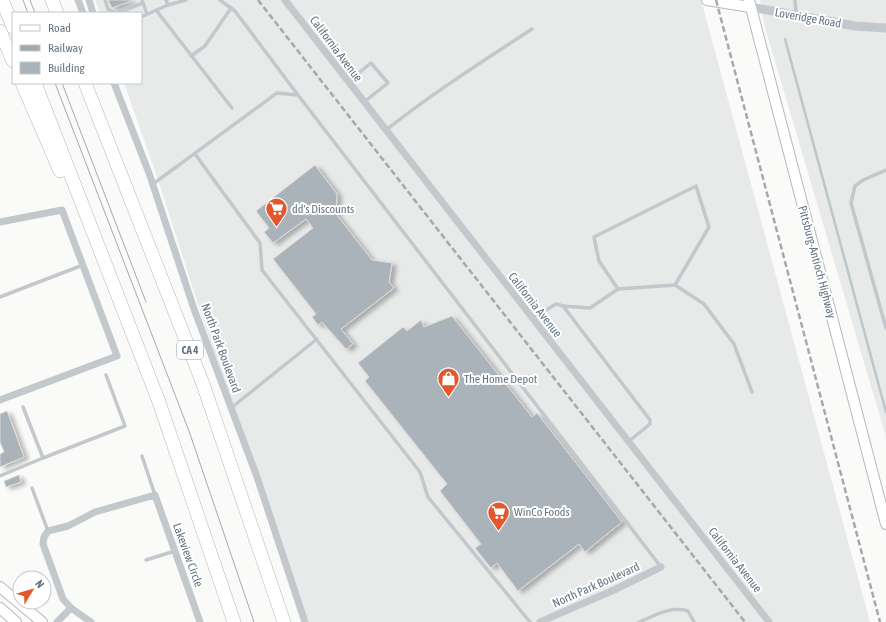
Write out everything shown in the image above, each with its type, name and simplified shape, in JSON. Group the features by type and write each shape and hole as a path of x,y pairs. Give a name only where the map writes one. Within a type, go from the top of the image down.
{"highway":[{"path":"2,0 12,25"},
{"path":"52,0 57,12"},
{"path":"0,31 12,59"},
{"path":"22,84 70,194 87,216"},
{"path":"35,84 159,402 234,622"},
{"name":"CA 4","path":"85,84 203,384 284,622"}],"main road":[{"name":"Loveridge Road","path":"707,0 749,4"},
{"name":"Pittsburg-Antioch Highway","path":"749,4 886,524"},
{"path":"0,587 42,622"},
{"path":"0,608 16,622"}],"street":[{"path":"78,0 83,12"},
{"path":"89,0 93,12"},
{"name":"California Avenue","path":"285,0 385,131 769,622"},
{"name":"Loveridge Road","path":"749,4 796,15 855,26 886,28"},
{"name":"North Park Boulevard","path":"114,84 153,184 194,309 257,477 305,622"},
{"path":"0,222 62,210 117,356 0,400"},
{"path":"91,622 71,608 63,599 44,544 44,537 48,531 68,526 95,512 155,495"},
{"name":"Lakeview Circle","path":"155,495 200,622"},
{"name":"North Park Boulevard","path":"540,622 614,590 661,567"},
{"path":"57,622 71,608"}],"lane":[{"path":"105,0 108,9 114,12"},
{"path":"166,0 168,5"},
{"path":"142,16 168,5 186,0"},
{"path":"220,0 231,8 661,567"},
{"path":"794,0 796,15"},
{"path":"118,12 143,1 147,14"},
{"path":"191,56 205,46 231,8"},
{"path":"156,10 232,108"},
{"path":"385,131 438,90 453,82 532,29"},
{"path":"348,82 371,63 388,83 364,102"},
{"path":"153,184 277,93 298,95"},
{"path":"195,154 260,243 262,270 420,472 428,498 530,622"},
{"path":"886,170 863,180 855,186 851,203 886,328"},
{"path":"618,289 599,261 594,237 696,186 709,227 675,284"},
{"path":"0,297 83,265"},
{"path":"532,318 556,304 590,308 618,289 675,284 704,304 734,344 752,392"},
{"path":"563,306 650,420 650,424 628,442"},
{"path":"231,408 317,339"},
{"path":"0,476 125,426 106,375"},
{"path":"23,407 43,458"},
{"name":"Lakeview Circle","path":"142,456 155,495"},
{"path":"32,488 48,531"},
{"path":"146,560 175,551"},
{"path":"639,622 668,610 678,608 688,611 694,622"}],"shaded area":[{"path":"95,0 701,0 870,622 301,622 156,174 124,84 142,84 142,12 100,12"},
{"path":"760,0 886,0 886,437 764,24"}],"building":[{"path":"108,0 131,0 131,1 112,8"},
{"path":"315,165 337,194 336,214 372,260 392,263 389,282 394,288 341,329 353,344 346,349 322,322 318,325 312,317 316,314 273,259 313,228 306,219 273,243 264,232 269,228 256,211"},
{"path":"452,316 532,417 537,413 622,522 585,552 579,544 518,591 497,563 491,568 475,548 481,544 440,491 447,484 365,381 369,377 358,363 403,327 407,331 421,320 424,327"},
{"path":"7,411 24,457 0,467 0,454 4,452 0,442 0,414"},
{"path":"19,475 21,482 6,487 4,481"}],"waterway":[{"path":"785,39 886,412"}],"tram line":[{"path":"23,0 28,12"},
{"path":"30,0 35,12"},
{"path":"55,84 189,431 254,622"},
{"path":"62,84 146,302"}],"railway":[{"path":"258,0 745,622"},
{"path":"716,0 880,622"}],"place":[{"name":"dd's Discounts","path":"277,228"},
{"name":"The Home Depot","path":"448,398"},
{"name":"WinCo Foods","path":"499,532"}]}
